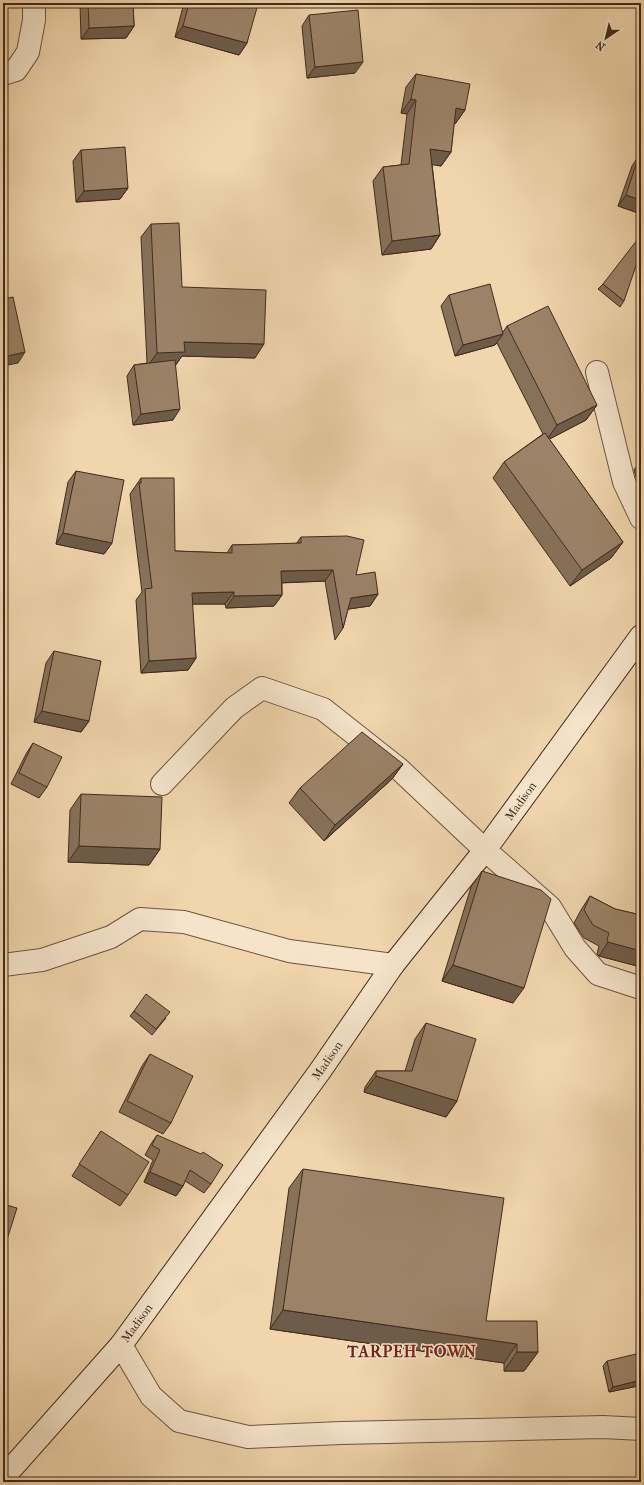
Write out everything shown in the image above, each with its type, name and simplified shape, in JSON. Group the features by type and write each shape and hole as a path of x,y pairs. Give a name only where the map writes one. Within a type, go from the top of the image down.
{"street":[{"path":"3,74 16,70 28,52 34,20 34,3"},
{"path":"597,372 624,482 641,518"},
{"name":"Madison","path":"3,1478 121,1345 320,1071 393,965 485,850 641,636"},
{"path":"162,784 234,708 262,688 322,709 399,768 485,850 550,907 575,948 598,974 641,988"},
{"path":"3,965 42,960 111,937 140,919 184,922 290,951 393,965"},
{"path":"121,1345 151,1396 179,1421 248,1437 603,1426 641,1429"}],"building":[{"path":"88,3 133,3 134,26 89,28"},
{"path":"189,3 258,4 247,43 183,26"},
{"path":"358,10 363,62 315,67 309,15"},
{"path":"416,74 470,84 465,110 456,108 451,152 430,149 440,235 392,241 383,167 409,164 416,100 411,99"},
{"path":"125,147 128,188 84,191 81,150"},
{"path":"639,155 641,156 641,200 626,195"},
{"path":"179,223 182,287 266,290 264,344 184,342 185,352 157,353 151,224"},
{"path":"641,235 641,251 624,301 603,284"},
{"path":"490,284 503,334 463,345 449,295"},
{"path":"13,297 25,352 3,357 3,299"},
{"path":"548,306 597,405 557,425 507,326"},
{"path":"175,360 180,409 141,414 134,365"},
{"path":"545,433 623,542 582,570 504,462"},
{"path":"76,471 124,480 112,543 63,533"},
{"path":"141,478 174,478 175,551 232,553 232,545 301,543 301,537 347,536 364,540 356,575 375,572 378,594 351,598 343,628 333,570 281,571 282,595 234,596 234,592 192,593 196,658 149,661 145,589 152,588 139,483 141,483"},
{"path":"54,651 101,661 89,721 42,711"},
{"path":"362,732 403,764 335,825 300,788"},
{"path":"33,743 62,757 47,787 19,773"},
{"path":"81,794 162,797 160,849 79,846"},
{"path":"482,871 541,890 551,899 524,988 453,965"},
{"path":"590,896 615,909 641,915 641,951 608,942 607,940 609,933 593,925 584,910"},
{"path":"146,994 170,1012 156,1029 134,1011"},
{"path":"426,1023 476,1039 457,1101 376,1076 376,1071 412,1071"},
{"path":"150,1054 193,1076 171,1123 127,1101"},
{"path":"101,1131 149,1162 128,1195 79,1164"},
{"path":"157,1135 201,1154 203,1152 223,1165 211,1184 190,1170 183,1186 150,1172 160,1150 152,1145"},
{"path":"303,1169 504,1198 486,1321 537,1321 538,1352 517,1352 517,1344 283,1310"},
{"path":"3,1204 17,1208 3,1252"},
{"path":"636,1354 641,1380 613,1387 607,1361"}],"district":[{"name":"TARPEH TOWN","path":"412,1351"}]}
